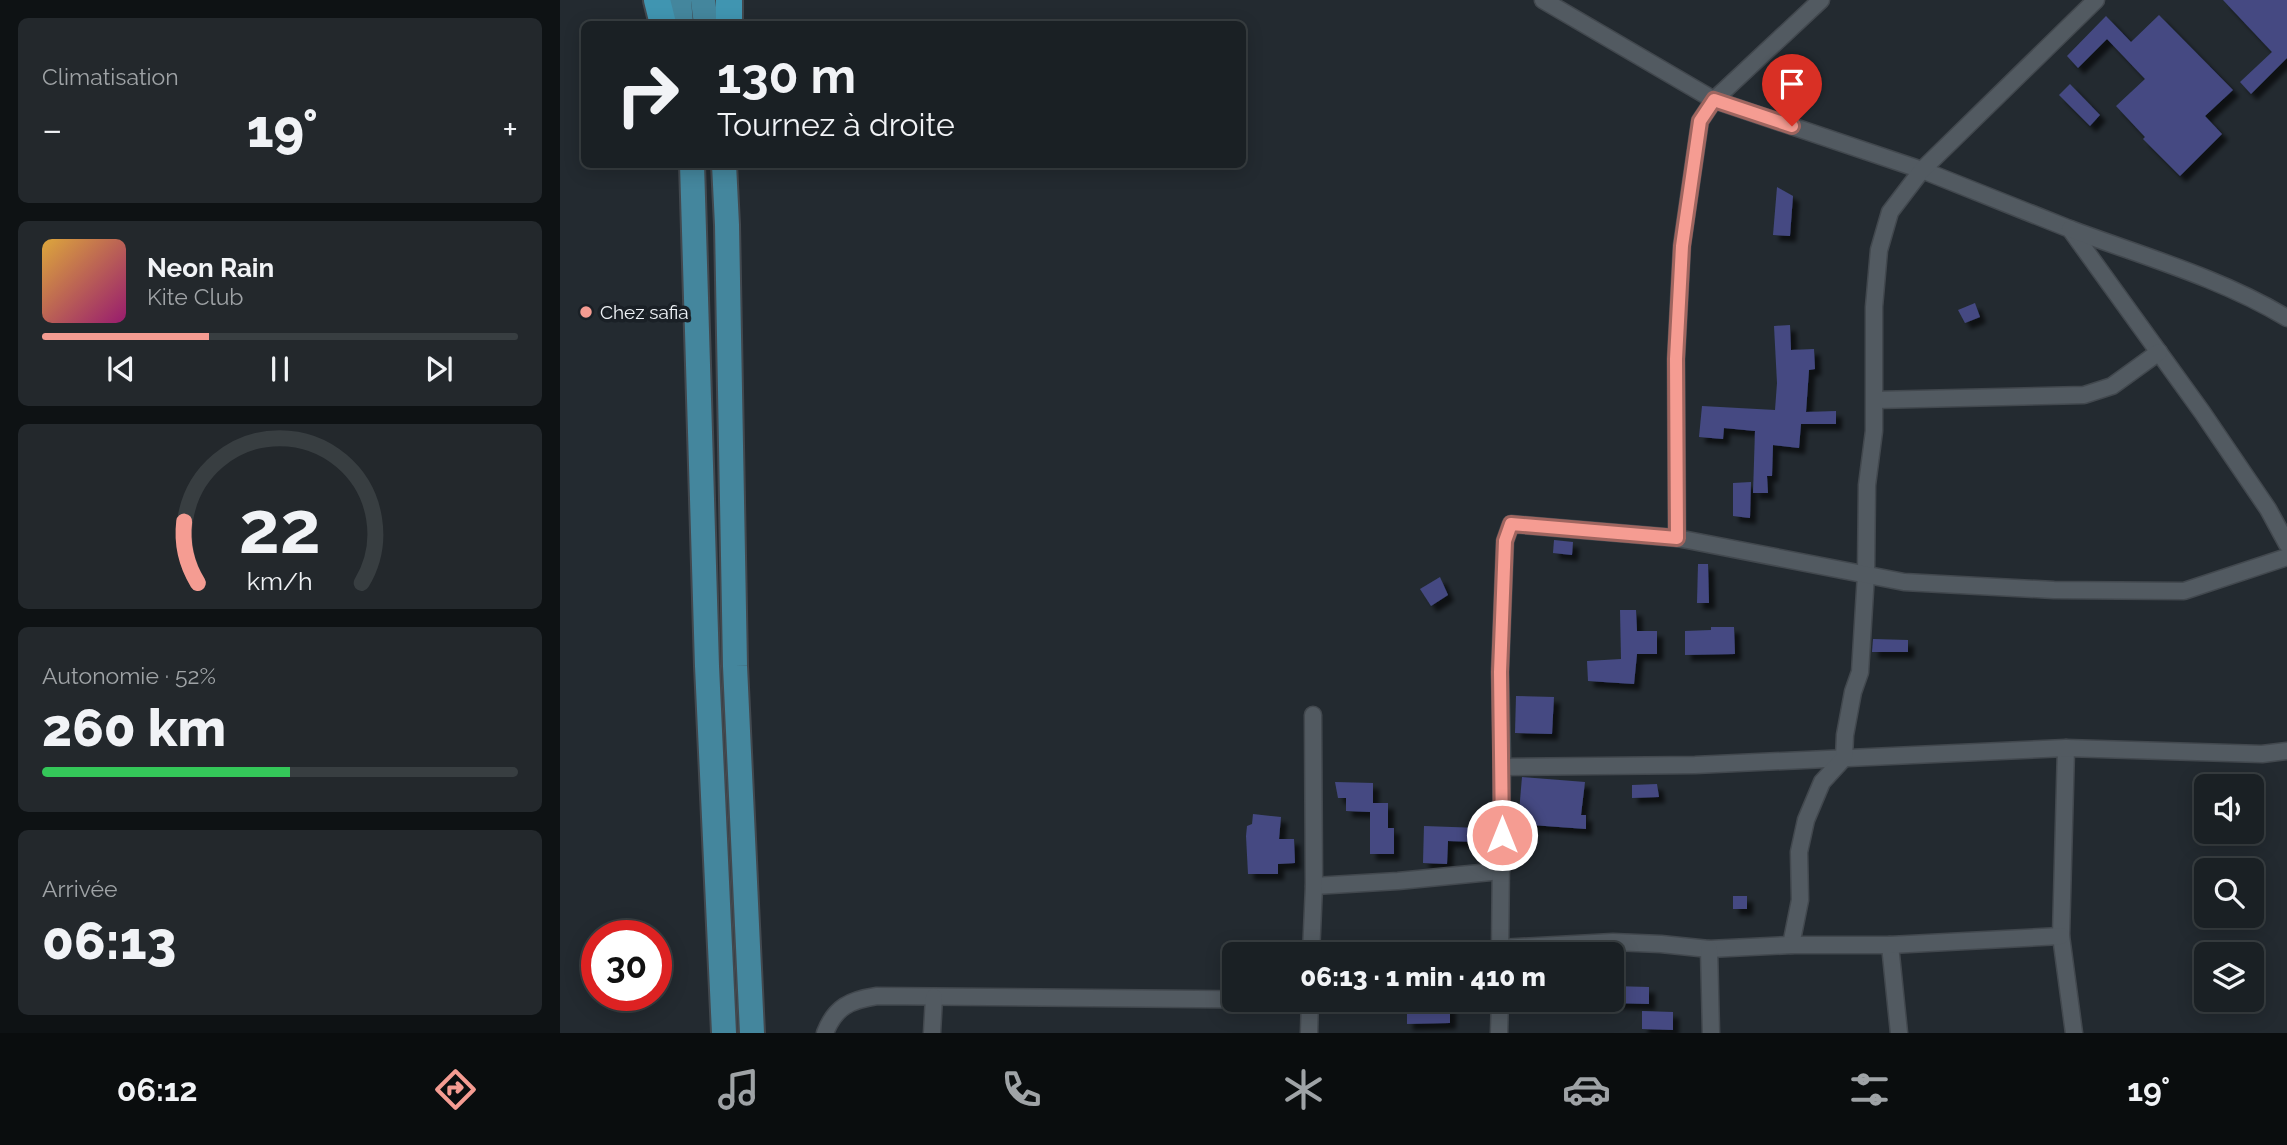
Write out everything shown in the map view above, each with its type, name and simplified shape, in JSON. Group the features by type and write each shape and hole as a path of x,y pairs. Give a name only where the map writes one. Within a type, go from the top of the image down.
{"highway":[{"path":"657,0 662,21"},
{"path":"729,0 729,21"}],"main road":[{"path":"679,0 681,21"},
{"path":"703,0 706,21"},
{"path":"692,168 707,652 724,1033"},
{"path":"724,168 735,666 752,1033"}],"street":[{"path":"1543,0 1714,100 1922,170 2210,281 2263,303 2287,318"},
{"path":"1677,538 1676,359 1682,246 1700,121 1714,100 1821,0"},
{"path":"1791,945 1800,900 1799,852 1806,820 1822,782 1843,758 1853,692 1860,672 1866,574 1867,485 1874,431 1874,307 1879,250 1890,212 1922,170 2096,0"},
{"path":"2070,229 2268,509 2287,544"},
{"path":"1875,400 2084,395 2112,386 2159,352"},
{"path":"1500,942 1500,672 1504,554 1511,524 1677,538 1905,582 2054,590 2184,591 2287,557"},
{"path":"1312,942 1314,886 1313,715"},
{"path":"1502,767 1592,768 2066,748 2262,754 2287,751"},
{"path":"2066,748 2061,936 2074,1033"},
{"path":"1314,886 1501,871"},
{"path":"1624,942 1709,949 1791,945 1890,945 2061,936"},
{"path":"1890,945 1899,1033"},
{"path":"1709,949 1711,1033"},
{"path":"825,1033 834,1014 845,1004 877,996 1222,999"},
{"path":"932,1033 934,997"},
{"path":"1309,1033 1310,1012"},
{"path":"1499,1033 1500,1012"}],"building":[{"path":"2223,0 2287,0 2287,58 2251,94 2240,82 2272,52"},
{"path":"2159,15 2233,90 2205,116 2222,134 2180,176 2143,139 2145,137 2116,106 2145,79 2107,39 2078,68 2067,56 2106,16 2131,42"},
{"path":"2070,84 2100,115 2090,126 2059,95"},
{"path":"1777,187 1793,196 1790,236 1773,235"},
{"path":"1975,303 1980,317 1965,323 1958,310"},
{"path":"1790,325 1791,350 1814,349 1815,369 1809,370 1806,412 1836,411 1836,424 1801,424 1799,448 1773,445 1772,476 1767,476 1768,493 1753,493 1755,431 1724,428 1723,439 1699,437 1702,406 1775,410 1777,383 1774,326"},
{"path":"1751,482 1750,518 1733,516 1733,483"},
{"path":"1554,540 1573,542 1572,555 1553,553"},
{"path":"1698,564 1708,564 1709,603 1697,603"},
{"path":"1440,577 1448,595 1431,606 1420,589"},
{"path":"1620,610 1636,610 1637,631 1657,631 1657,654 1637,654 1634,684 1588,681 1587,661 1621,659"},
{"path":"1711,627 1734,627 1735,654 1685,655 1685,631 1711,630"},
{"path":"1873,639 1908,640 1908,652 1872,652"},
{"path":"1516,696 1554,697 1552,734 1515,733"},
{"path":"1522,777 1585,782 1581,815 1586,815 1586,829 1518,824"},
{"path":"1335,782 1373,783 1373,803 1388,803 1388,828 1394,828 1394,854 1370,854 1370,812 1346,811 1346,798 1338,798"},
{"path":"1657,784 1659,797 1632,798 1632,785"},
{"path":"1253,814 1281,817 1279,839 1294,839 1295,863 1278,864 1278,874 1248,874 1246,836"},
{"path":"1424,826 1480,828 1479,842 1448,841 1447,864 1423,863"},
{"path":"1733,896 1747,896 1747,909 1733,909"},
{"path":"1624,986 1649,987 1649,1004 1624,1003"},
{"path":"1642,1011 1673,1012 1673,1030 1642,1029"},
{"path":"1407,1012 1450,1012 1450,1023 1407,1024"}],"place":[{"name":"Chez safia","path":"586,312"}],"route":[{"path":"1502,835 1500,672 1505,541 1511,524 1677,538 1676,359 1682,246 1700,121 1714,100 1792,126"}]}
